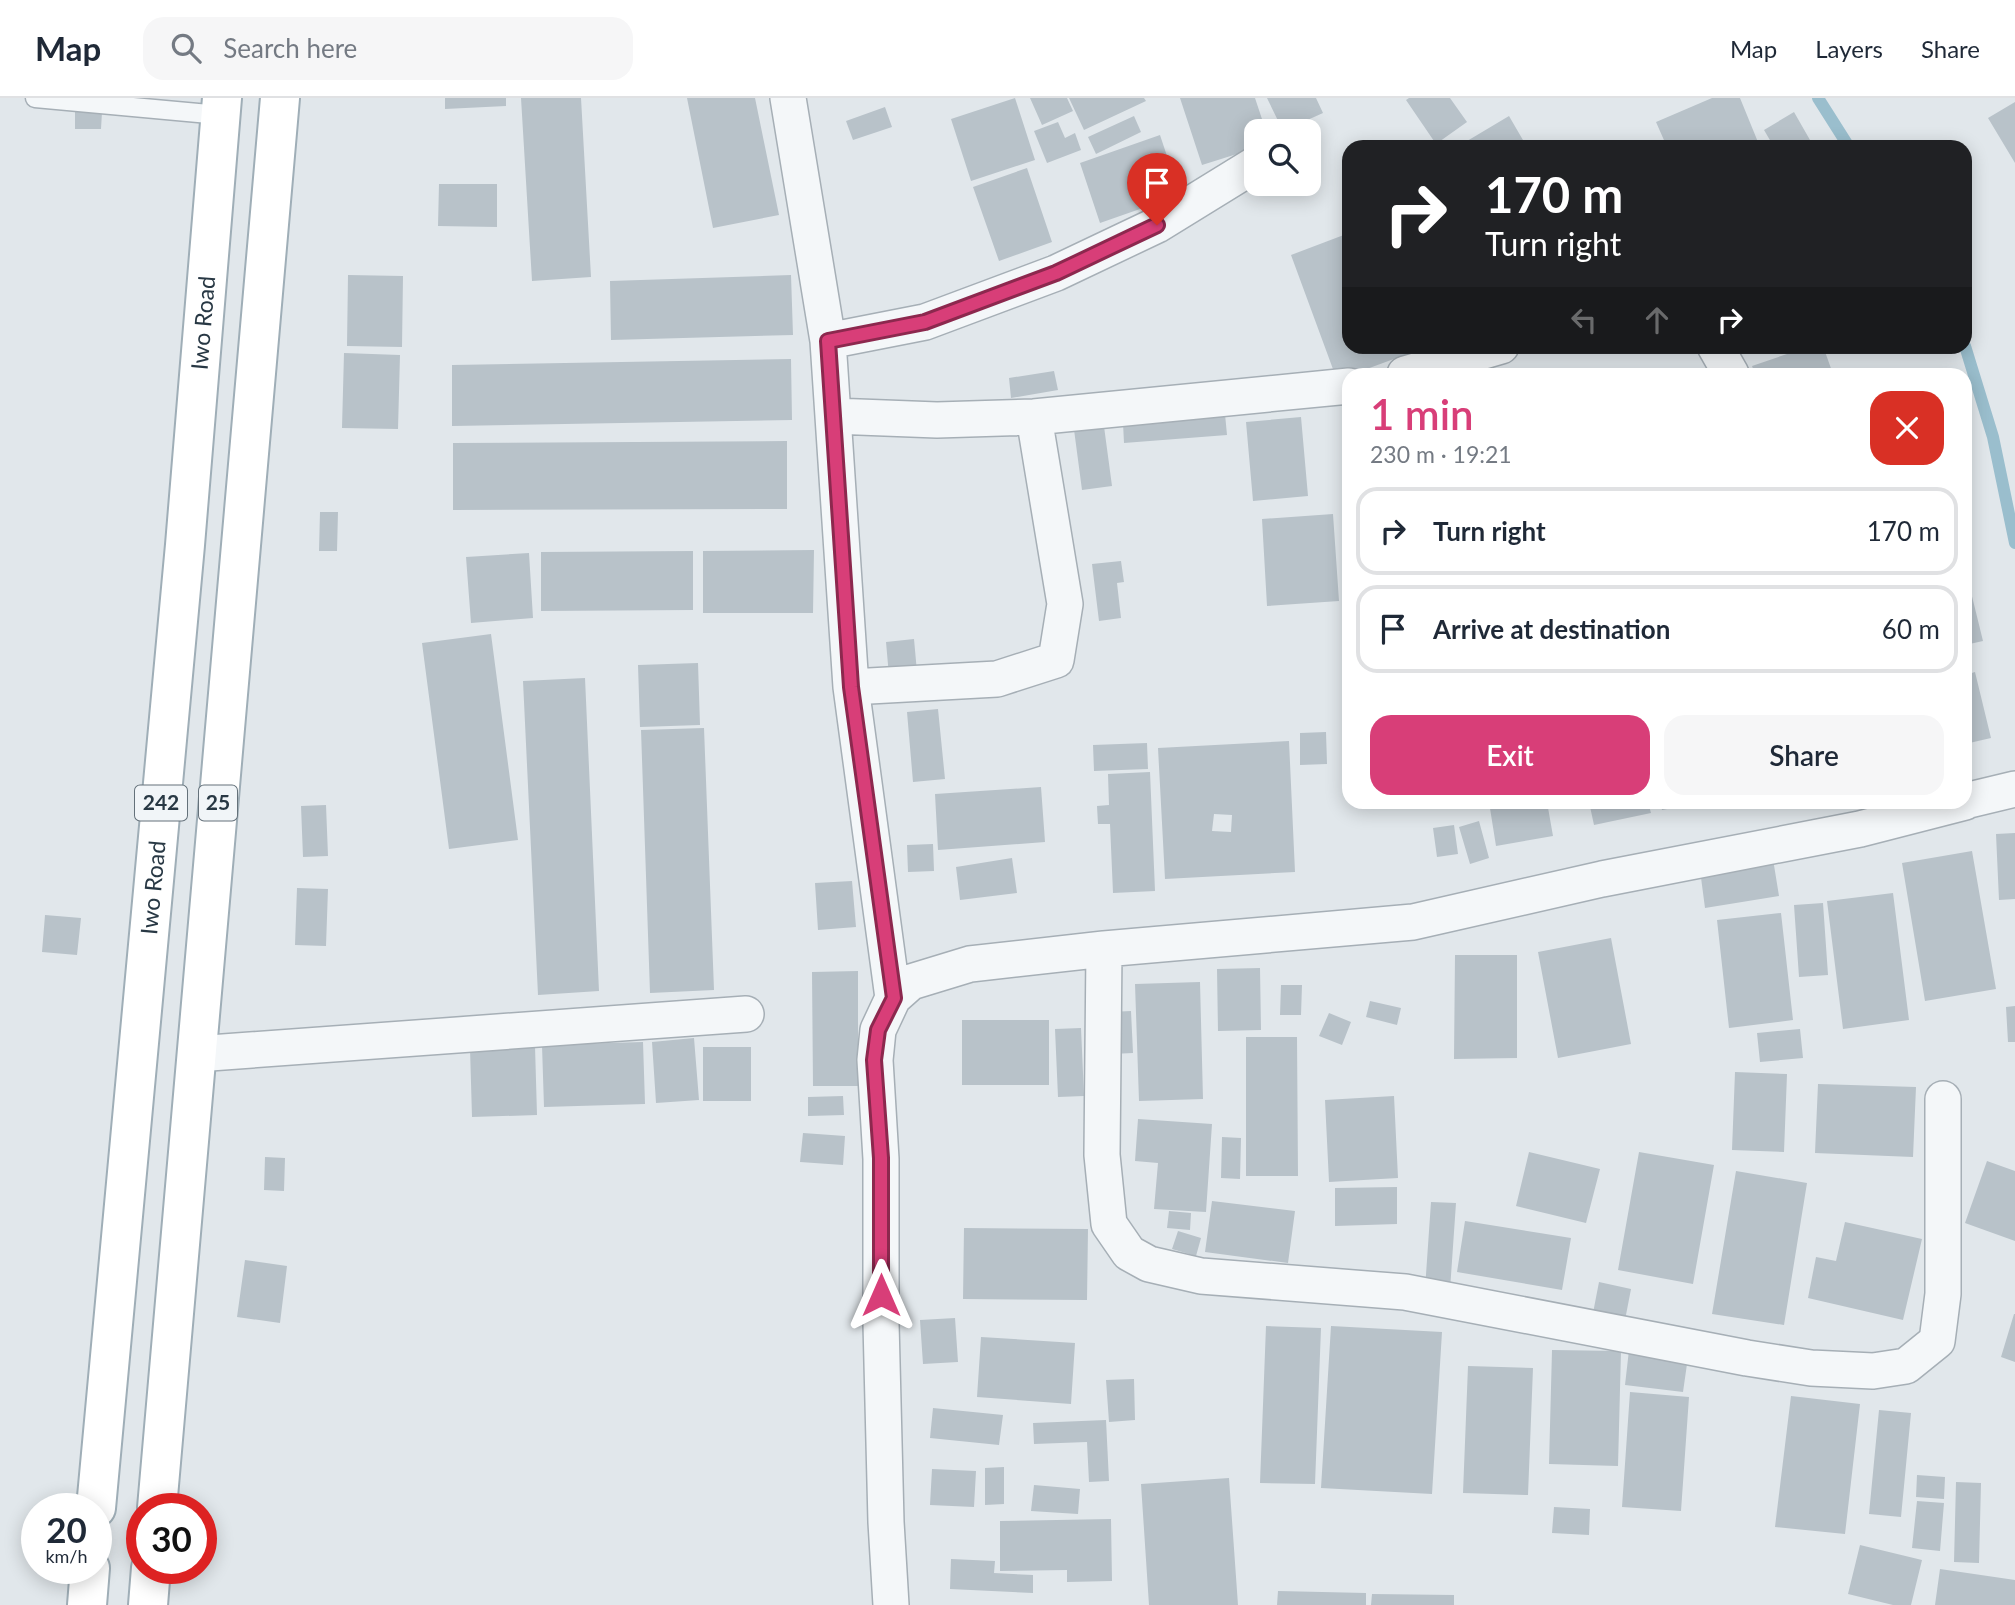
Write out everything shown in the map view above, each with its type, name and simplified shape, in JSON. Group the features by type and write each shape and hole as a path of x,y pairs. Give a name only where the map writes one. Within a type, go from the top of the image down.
{"main road":[{"name":"25","path":"157,1493 280,98"},
{"name":"Iwo Road","path":"97,1493 185,545 221,107"},
{"path":"87,1605 89,1584"},
{"path":"148,1605 150,1584"}],"street":[{"path":"788,98 828,341 851,687 894,998"},
{"path":"828,341 925,322 1056,273 1157,225 1244,171"},
{"path":"1426,368 1474,354"},
{"path":"833,416 937,420 1034,417 1342,387"},
{"path":"851,687 997,679 1056,660 1065,604 1034,417"},
{"path":"1972,800 2015,789"},
{"path":"891,1605 881,1336 881,1158 874,1060 878,1030 894,998 911,982 970,964 1104,949 1413,922 1602,879 1856,815 1906,809"},
{"path":"1104,949 1102,1155 1109,1224 1129,1253 1149,1264 1201,1276 1405,1292 1811,1368 1873,1371 1906,1366 1937,1341 1943,1294 1943,1099"},
{"path":"196,1054 746,1014"}],"lane":[{"path":"35,98 221,107"}],"building":[{"path":"445,98 506,98 506,106 445,109"},
{"path":"521,98 581,98 591,277 532,281"},
{"path":"687,98 755,98 779,215 713,228"},
{"path":"1015,98 1035,160 971,181 951,119"},
{"path":"1030,98 1067,98 1073,111 1042,125"},
{"path":"1069,98 1144,98 1146,101 1084,130"},
{"path":"1180,98 1255,98 1262,119 1244,119 1244,152 1202,165"},
{"path":"1267,98 1316,98 1323,113 1310,119 1277,119"},
{"path":"1450,98 1467,122 1442,140 1433,140 1406,100"},
{"path":"1712,98 1740,98 1757,140 1664,140 1656,122"},
{"path":"2015,102 2015,163 1988,118"},
{"path":"885,107 892,127 853,140 846,121"},
{"path":"75,111 102,112 101,129 75,129"},
{"path":"1794,112 1810,140 1770,140 1764,130"},
{"path":"1134,116 1141,132 1096,154 1088,137"},
{"path":"1509,116 1523,140 1469,140"},
{"path":"1058,122 1065,138 1075,133 1081,150 1047,163 1034,131"},
{"path":"1160,135 1180,195 1100,223 1080,163"},
{"path":"1027,168 1052,242 999,261 973,187"},
{"path":"439,184 497,184 497,227 438,226"},
{"path":"1342,236 1342,354 1407,354 1369,368 1342,368 1342,378 1337,380 1291,255"},
{"path":"348,275 403,276 402,347 347,346"},
{"path":"791,275 793,335 611,340 610,281"},
{"path":"344,353 400,355 398,429 342,428"},
{"path":"1787,354 1826,354 1831,368 1753,368 1752,366"},
{"path":"791,359 792,420 452,426 452,365"},
{"path":"1054,371 1058,390 1011,398 1009,378"},
{"path":"1225,414 1227,435 1124,443 1123,423"},
{"path":"1301,417 1308,496 1253,501 1246,422"},
{"path":"1103,419 1112,486 1082,490 1073,422"},
{"path":"787,441 787,509 453,510 453,443"},
{"path":"320,512 338,512 337,551 319,551"},
{"path":"1333,514 1339,601 1267,606 1262,519"},
{"path":"814,550 813,613 703,613 703,551"},
{"path":"693,551 693,610 541,611 541,552"},
{"path":"529,553 533,618 471,623 466,557"},
{"path":"1121,561 1124,582 1117,583 1121,618 1099,621 1092,564"},
{"path":"1972,596 1983,641 1972,643"},
{"path":"491,634 518,840 449,849 422,643"},
{"path":"914,639 917,672 889,676 886,642"},
{"path":"698,663 700,725 640,727 638,665"},
{"path":"1975,672 1991,738 1972,742 1972,673"},
{"path":"585,678 599,991 538,995 523,681"},
{"path":"938,709 945,779 913,782 907,712"},
{"path":"704,728 714,990 650,993 641,730"},
{"path":"1326,732 1327,764 1300,765 1300,733"},
{"path":"1289,741 1295,872 1165,879 1158,748","holes":["1214,814 1232,815 1231,832 1212,831"]},
{"path":"1147,743 1148,769 1094,771 1093,745"},
{"path":"1150,772 1155,891 1113,893 1110,824 1098,824 1097,806 1109,805 1108,774"},
{"path":"1041,787 1045,842 938,850 935,794"},
{"path":"326,805 328,856 303,857 301,806"},
{"path":"1490,809 1548,809 1553,836 1496,846"},
{"path":"1591,809 1650,809 1651,813 1594,825"},
{"path":"1479,821 1489,858 1470,864 1459,827"},
{"path":"1454,825 1458,854 1437,857 1433,828"},
{"path":"2015,833 2015,899 1999,900 1996,834"},
{"path":"933,844 934,871 908,872 907,845"},
{"path":"1972,851 1996,989 1925,1001 1902,863"},
{"path":"1012,858 1017,893 960,900 956,867"},
{"path":"1773,859 1779,896 1705,908 1700,870"},
{"path":"852,881 856,927 818,930 815,883"},
{"path":"297,888 328,889 326,946 295,945"},
{"path":"1893,893 1909,1020 1843,1029 1827,901"},
{"path":"1823,903 1828,975 1799,977 1794,905"},
{"path":"1781,913 1793,1020 1729,1028 1717,920"},
{"path":"45,915 81,918 77,955 42,952"},
{"path":"1611,938 1631,1044 1558,1058 1538,952"},
{"path":"1455,955 1517,955 1517,1058 1454,1059"},
{"path":"1260,968 1261,1030 1218,1031 1217,969"},
{"path":"858,971 858,1086 813,1086 812,972"},
{"path":"1200,982 1203,1099 1139,1101 1135,984"},
{"path":"1281,985 1302,985 1301,1015 1280,1015"},
{"path":"1370,1001 1401,1008 1397,1025 1366,1017"},
{"path":"2015,1006 2015,1042 2008,1042 2006,1007"},
{"path":"1131,1011 1133,1053 1112,1054 1110,1012"},
{"path":"1329,1013 1351,1022 1342,1045 1319,1036"},
{"path":"962,1020 1049,1020 1049,1085 962,1085"},
{"path":"1081,1028 1084,1096 1058,1097 1055,1029"},
{"path":"1800,1029 1803,1058 1760,1062 1757,1033"},
{"path":"1246,1037 1297,1037 1298,1176 1246,1176"},
{"path":"694,1038 699,1100 656,1103 652,1042"},
{"path":"643,1042 645,1104 544,1107 542,1045"},
{"path":"535,1046 537,1115 472,1117 470,1048"},
{"path":"703,1047 751,1047 751,1101 703,1101"},
{"path":"1735,1072 1787,1074 1784,1152 1732,1150"},
{"path":"1818,1084 1916,1087 1913,1157 1815,1153"},
{"path":"843,1096 844,1115 808,1116 808,1097"},
{"path":"1394,1096 1398,1178 1329,1182 1325,1100"},
{"path":"1138,1119 1212,1124 1206,1212 1154,1209 1158,1163 1135,1161"},
{"path":"803,1133 845,1136 843,1165 800,1162"},
{"path":"1222,1137 1241,1138 1240,1179 1221,1178"},
{"path":"1529,1152 1600,1169 1586,1223 1516,1206"},
{"path":"1639,1152 1714,1165 1693,1284 1618,1270"},
{"path":"265,1157 285,1158 284,1191 264,1190"},
{"path":"1987,1161 2015,1171 2015,1241 1965,1223"},
{"path":"1736,1171 1807,1183 1784,1325 1712,1314"},
{"path":"1397,1187 1397,1224 1335,1226 1335,1188"},
{"path":"1212,1201 1295,1211 1288,1263 1205,1252"},
{"path":"1431,1202 1456,1203 1450,1290 1425,1289"},
{"path":"1169,1211 1191,1213 1190,1230 1167,1228"},
{"path":"1465,1221 1571,1238 1562,1290 1457,1272"},
{"path":"1845,1222 1922,1239 1903,1320 1808,1298 1816,1257 1836,1261"},
{"path":"964,1228 1088,1229 1087,1300 963,1299"},
{"path":"1178,1231 1201,1238 1196,1256 1172,1249"},
{"path":"245,1260 287,1266 280,1323 237,1317"},
{"path":"1599,1282 1631,1289 1625,1320 1593,1313"},
{"path":"2015,1314 2015,1362 2001,1357"},
{"path":"955,1318 958,1362 923,1364 920,1320"},
{"path":"1266,1326 1321,1328 1315,1484 1260,1483"},
{"path":"1331,1326 1442,1332 1432,1494 1321,1488"},
{"path":"981,1337 1075,1343 1071,1404 977,1397"},
{"path":"1552,1350 1621,1351 1618,1466 1549,1464"},
{"path":"1629,1350 1688,1357 1683,1392 1625,1385"},
{"path":"1468,1366 1533,1368 1528,1495 1463,1493"},
{"path":"1134,1379 1135,1420 1109,1422 1106,1380"},
{"path":"1630,1392 1689,1397 1681,1511 1622,1507"},
{"path":"1791,1396 1860,1404 1845,1534 1775,1527"},
{"path":"933,1408 1003,1415 999,1445 930,1438"},
{"path":"1879,1410 1911,1413 1901,1517 1869,1514"},
{"path":"1106,1420 1109,1481 1089,1482 1087,1442 1034,1444 1033,1423"},
{"path":"1004,1467 1004,1504 985,1505 985,1468"},
{"path":"932,1469 976,1471 974,1507 930,1505"},
{"path":"1917,1475 1945,1477 1944,1499 1916,1497"},
{"path":"1229,1478 1238,1605 1149,1605 1141,1484"},
{"path":"1956,1482 1981,1483 1979,1563 1954,1562"},
{"path":"1034,1485 1080,1489 1078,1514 1031,1511"},
{"path":"1917,1501 1944,1503 1940,1551 1912,1548"},
{"path":"1554,1507 1590,1509 1589,1535 1552,1533"},
{"path":"1111,1519 1112,1581 1067,1582 1067,1570 1000,1571 1000,1521"},
{"path":"1860,1545 1922,1560 1911,1605 1893,1605 1848,1594"},
{"path":"951,1559 995,1561 994,1573 1033,1575 1033,1593 950,1589"},
{"path":"1940,1569 2015,1580 2015,1605 1935,1605"},
{"path":"1278,1591 1366,1593 1366,1605 1277,1605"},
{"path":"1372,1594 1454,1595 1454,1605 1371,1605"}],"waterway":[{"path":"1818,98 1845,140"},
{"path":"1967,354 1972,368"},
{"path":"1972,369 1993,437 2015,543"}],"route":[{"path":"881,1295 881,1158 874,1060 878,1030 894,998 851,687 828,341 925,322 1056,273 1157,225"}]}
